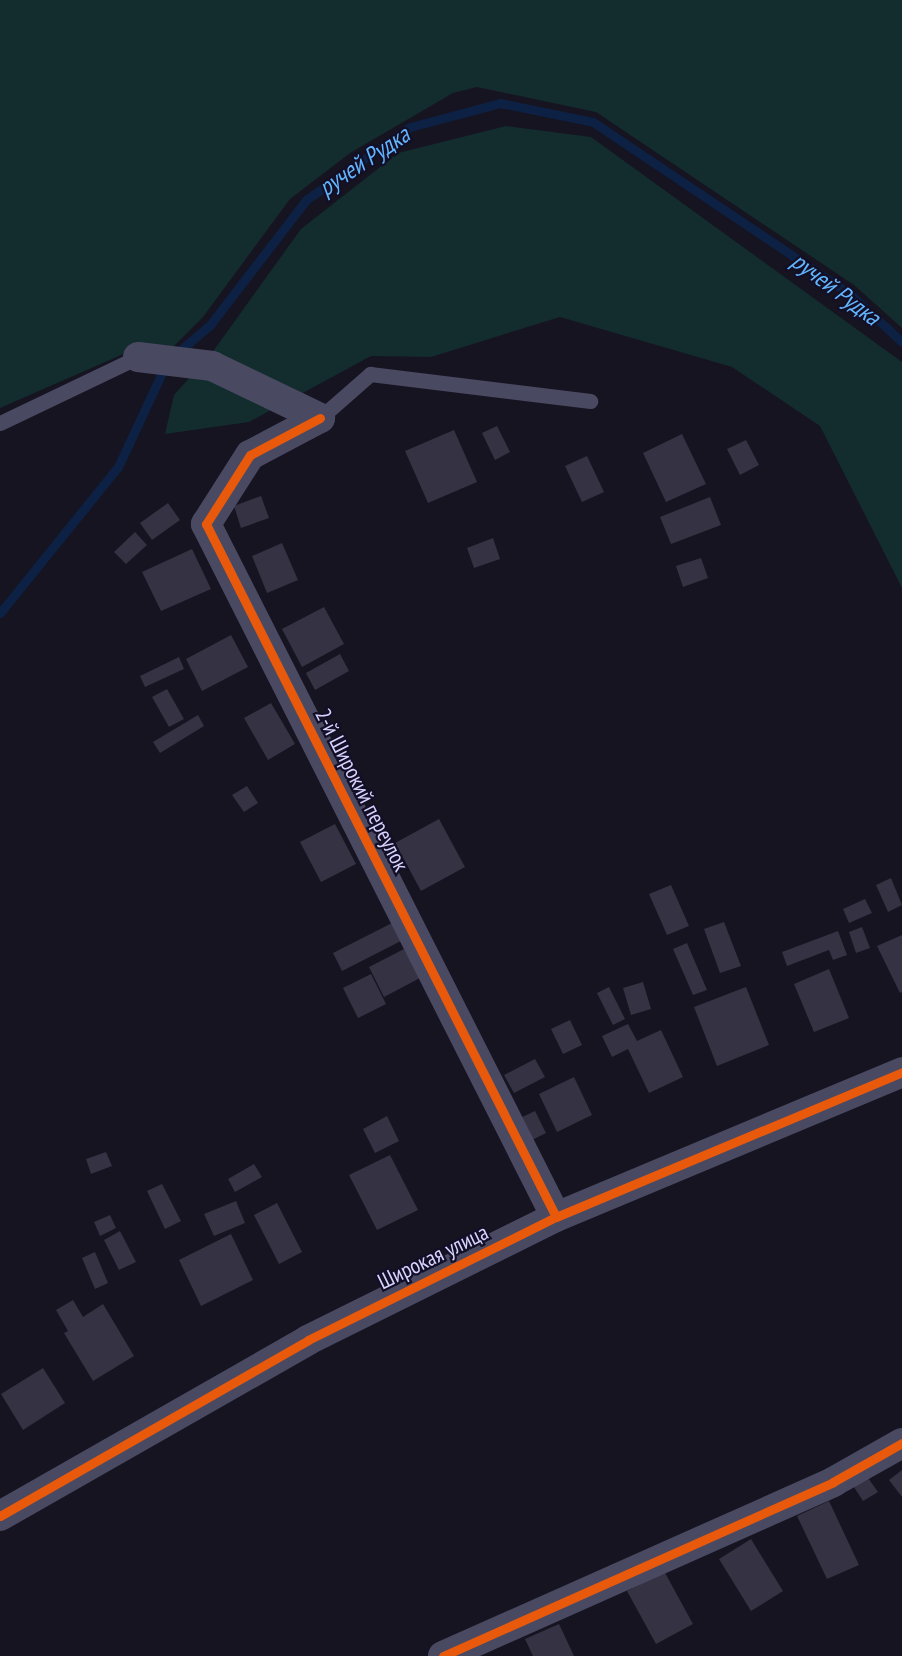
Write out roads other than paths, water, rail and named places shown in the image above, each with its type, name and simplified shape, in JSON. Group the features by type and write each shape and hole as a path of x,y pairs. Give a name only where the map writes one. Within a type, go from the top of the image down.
{"street":[{"path":"138,357 212,366 320,418"},
{"name":"2-й Широкий переулок","path":"320,418 250,455 206,524 556,1217"},
{"name":"Широкая улица","path":"0,1516 308,1341 556,1217 902,1072"},
{"path":"443,1656 833,1482 902,1443"}],"lane":[{"path":"0,423 138,357"},
{"path":"320,418 370,374 590,401"}],"waterway":[{"name":"ручей Рудка","path":"176,354 210,325 306,200 410,127 500,103 593,122 850,294 902,342"},
{"name":"ручей Рудка","path":"0,613 118,467 165,366"}]}
